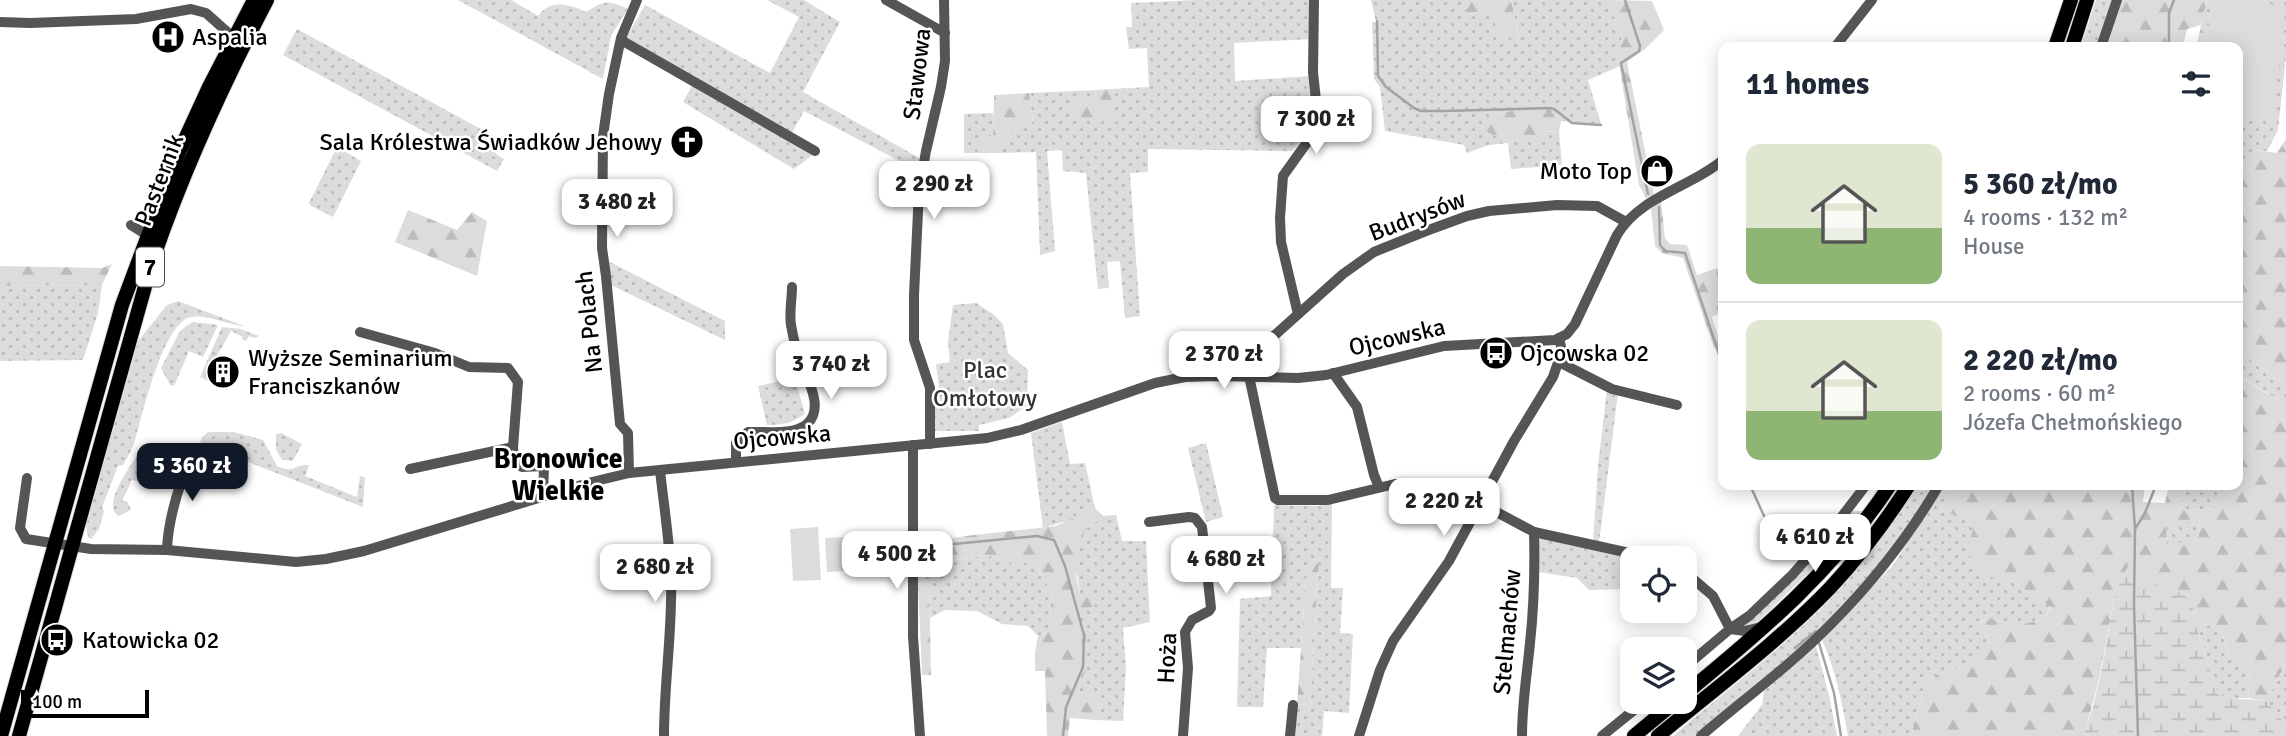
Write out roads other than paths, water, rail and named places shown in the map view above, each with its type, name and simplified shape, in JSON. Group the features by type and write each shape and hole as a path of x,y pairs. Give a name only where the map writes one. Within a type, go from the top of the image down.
{"main road":[{"name":"Pasternik","path":"55,544 122,305 147,235 186,138 254,0"},
{"name":"Pasternik","path":"72,547 138,307 164,226 208,117 267,0"},
{"path":"2058,42 2071,0"},
{"path":"2074,42 2087,0"},
{"path":"1697,684 1798,597 1835,558 1886,490"},
{"path":"1658,736 1818,600 1874,536 1906,490"},
{"name":"7","path":"1,736 55,544"},
{"name":"7","path":"19,736 72,547"},
{"path":"1634,736 1661,714"}],"street":[{"name":"Na Polach","path":"629,473 628,433 620,424 602,248 603,136 621,40 637,0"},
{"path":"886,0 944,33"},
{"name":"Stawowa","path":"930,444 930,388 914,340 914,295 919,191 944,61 944,0"},
{"path":"1298,314 1281,242 1280,218 1283,176 1308,141 1318,119 1312,72 1314,0"},
{"path":"1839,42 1872,0"},
{"path":"2103,42 2117,0"},
{"path":"0,22 136,19 191,9 206,13 234,38"},
{"path":"621,40 815,151"},
{"path":"1359,736 1380,670 1393,641 1448,561 1553,377 1562,351 1559,338 1567,334 1575,324 1617,235 1626,222 1653,202 1718,164"},
{"name":"Budrysów","path":"1217,376 1276,334 1343,274 1374,252 1467,216 1489,211 1578,204 1597,206 1626,222"},
{"path":"131,225 147,235"},
{"path":"736,461 736,443 748,432 790,431 806,425 814,414 815,405 809,381 798,355 790,322 792,287"},
{"path":"360,332 435,353 469,367 508,368 518,382 513,447 515,463 522,467 544,466 544,497"},
{"name":"Ojcowska","path":"27,478 20,528 26,539 72,547 167,550 296,562 364,551 629,473 930,444 1007,433 1155,383 1185,377 1298,378 1333,373 1444,346 1559,338"},
{"path":"1559,362 1612,389 1676,405"},
{"path":"1333,373 1357,407 1374,475 1380,487"},
{"path":"1249,376 1275,498 1278,500 1328,500 1395,484 1437,486 1461,493 1479,505 1534,532 1620,551"},
{"path":"912,445 914,636 920,736"},
{"path":"410,469 513,447"},
{"path":"167,550 168,530 193,451"},
{"path":"660,471 671,573 664,736"},
{"path":"1697,657 1749,616 1783,584 1813,553 1862,490"},
{"path":"1852,505 1866,505 1885,490"},
{"path":"1701,736 1805,649 1862,592 1907,534 1936,490"},
{"name":"Hoża","path":"1149,522 1189,517 1195,518 1202,527 1211,608 1192,620 1185,632 1188,668 1183,736"},
{"name":"Stelmachów","path":"1522,736 1522,706 1532,607 1534,532"},
{"path":"1697,582 1713,596 1730,629"},
{"path":"1730,629 1745,631 1768,625"},
{"path":"1290,736 1293,705"},
{"path":"1602,736 1629,714"}],"waterway":[{"path":"1625,0 1640,46 1639,51 1621,63 1648,194"},
{"path":"2169,42 2169,13 2174,0"},
{"path":"1377,21 1378,76 1386,87 1414,108 1421,111 1549,108 1572,123 1601,125"},
{"path":"1659,207 1660,245 1665,251 1685,253 1718,351"},
{"path":"1752,490 1764,516"},
{"path":"2132,490 2138,736"},
{"path":"2135,529 2154,490"},
{"path":"1771,529 1784,540"},
{"path":"923,547 1037,536 1054,540 1065,566 1084,635 1083,667 1066,707 1063,736"},
{"path":"1795,648 1816,631"},
{"path":"1819,643 1834,693 1841,736"}],"place":[{"name":"Aspalia","path":"168,37"},
{"name":"Sala Królestwa Świadków Jehowy","path":"687,142"},
{"name":"Moto Top","path":"1657,171"},
{"name":"Ojcowska 02","path":"1496,353"},
{"name":"Wyższe Seminarium Franciszkanów","path":"223,372"},
{"name":"Katowicka 02","path":"57,640"}],"district":[{"name":"Bronowice Wielkie","path":"558,475"}],"park label":[{"name":"Plac Omłotowy","path":"985,384"}]}
